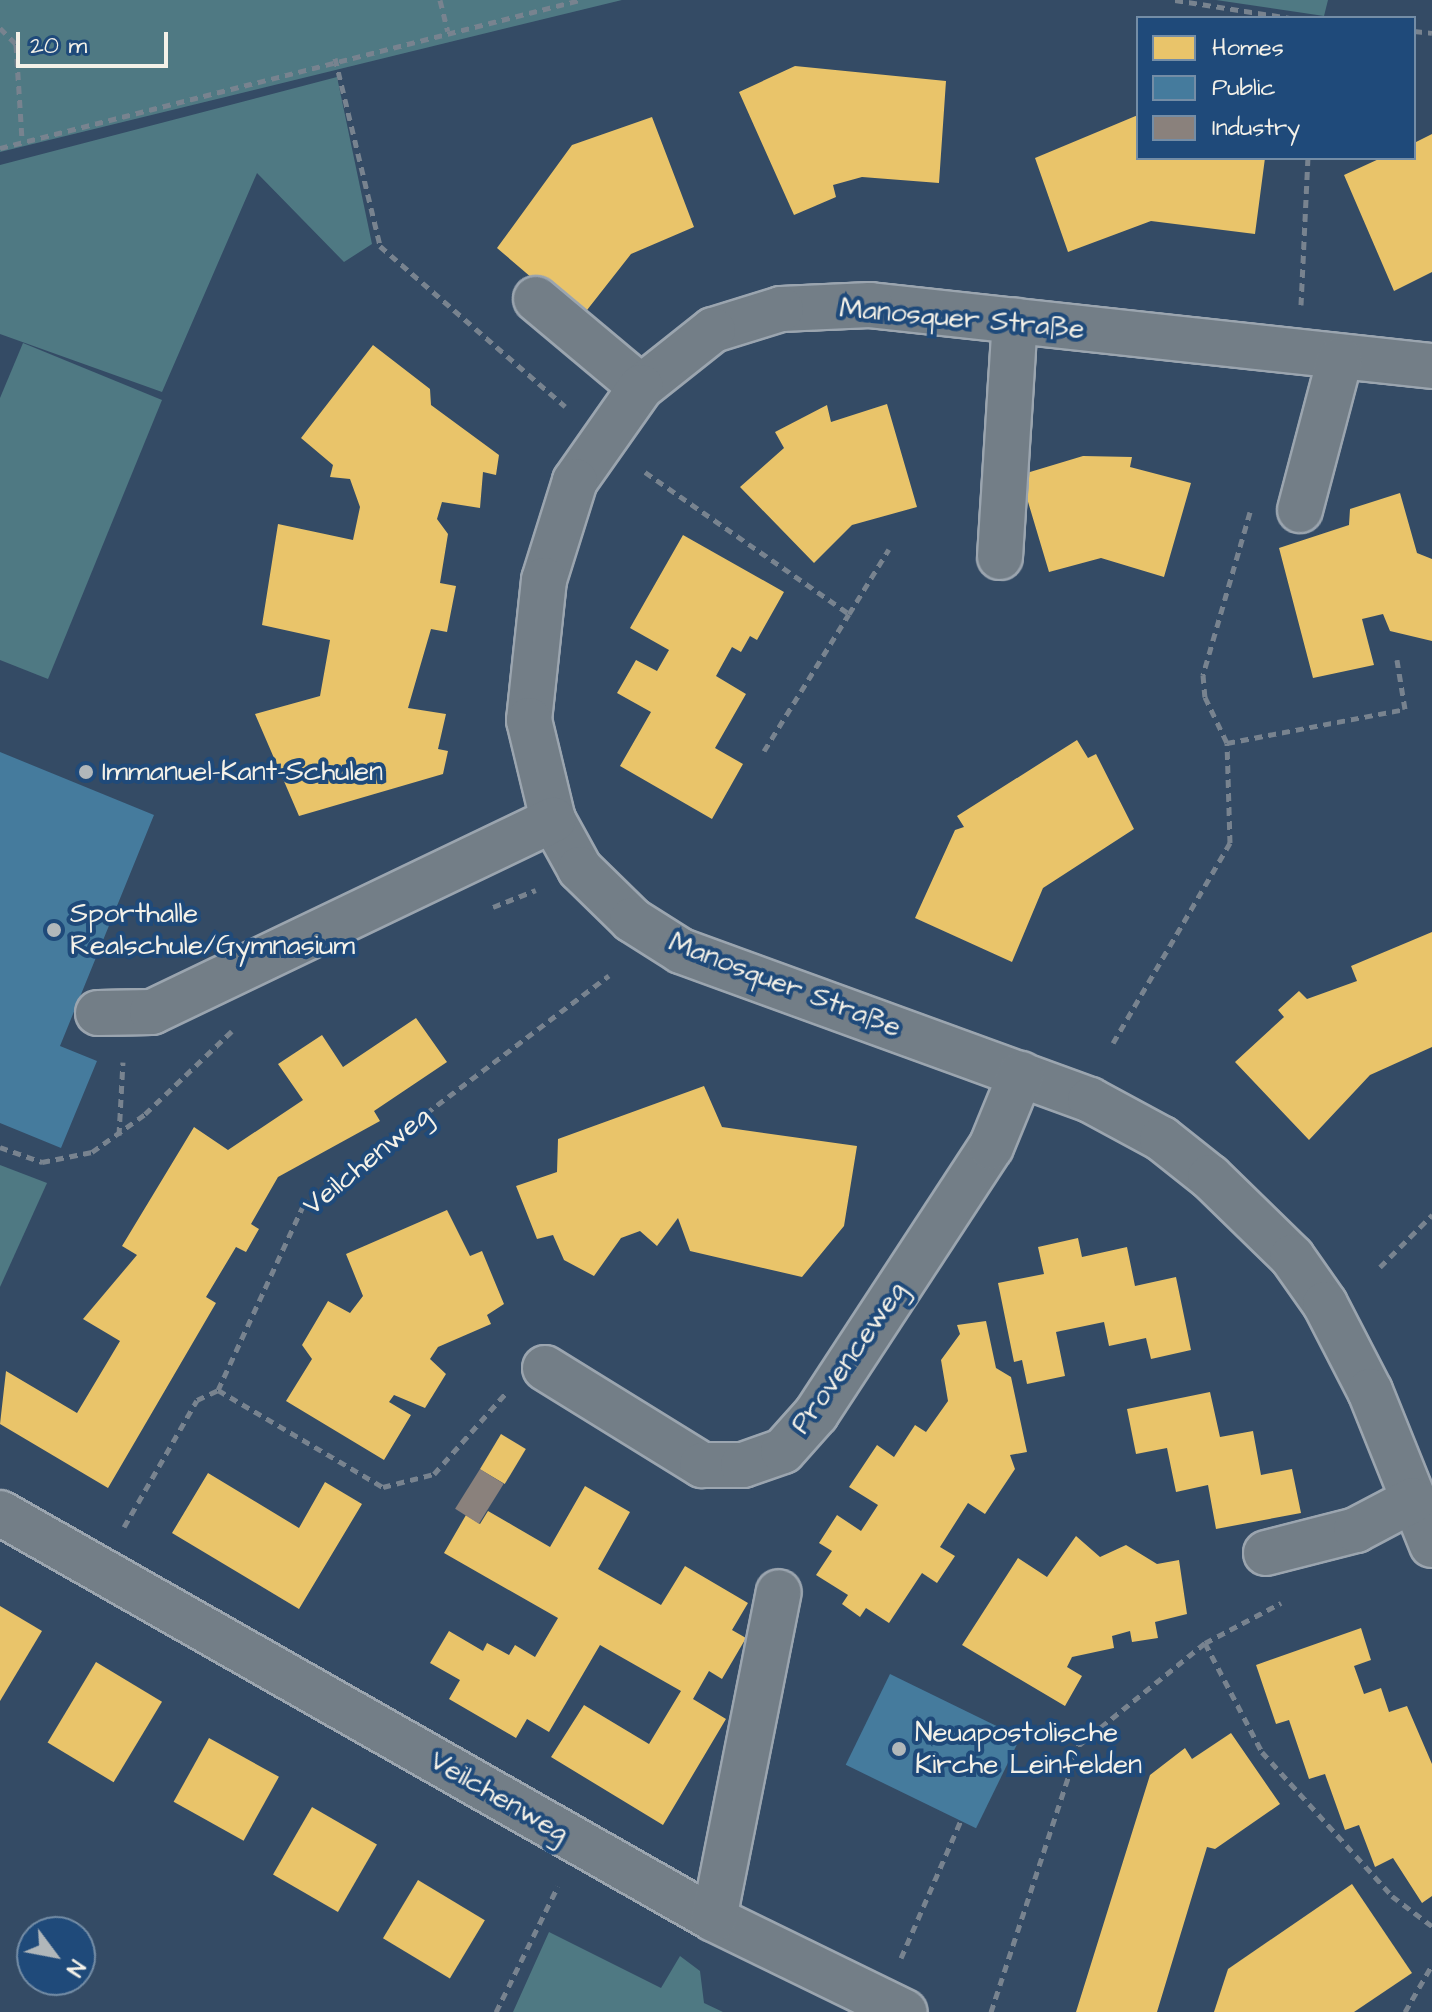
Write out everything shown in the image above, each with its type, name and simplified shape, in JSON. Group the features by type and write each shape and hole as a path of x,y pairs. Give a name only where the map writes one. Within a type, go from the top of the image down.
{"street":[{"path":"536,299 641,387"},
{"name":"Manosquer Straße","path":"1432,366 1340,359 870,305 781,309 713,330 641,387 575,481 544,580 529,720 553,820 580,869 632,920 681,951 1021,1074 1162,1139 1292,1257 1370,1391 1432,1545"},
{"path":"1000,557 1015,320"},
{"path":"1300,510 1340,359"},
{"path":"112,1015 152,1012 553,820"},
{"name":"Provenceweg","path":"545,1368 702,1465 743,1465 783,1451 816,1414 991,1147 1021,1074"},
{"path":"1266,1553 1356,1530 1413,1500"},
{"name":"Veilchenweg","path":"0,1513 714,1919 894,2006"},
{"path":"714,1919 779,1592"}],"path":[{"path":"440,0 448,31"},
{"path":"0,148 335,58 580,0"},
{"path":"1175,0 1277,16"},
{"path":"0,28 16,44 22,140"},
{"path":"335,58 380,246 565,406"},
{"path":"645,472 849,614"},
{"path":"764,751 889,549"},
{"path":"1113,1043 1230,843 1227,743"},
{"path":"488,909 580,869"},
{"name":"Veilchenweg","path":"100,1569 197,1400 218,1390 303,1206 609,975"},
{"path":"112,1015 119,1135"},
{"path":"0,1147 42,1162 66,1161 119,1135 239,1026"},
{"path":"1380,1267 1432,1215"},
{"path":"218,1390 383,1487 434,1474 494,1401"},
{"path":"991,2012 1079,1745 1205,1643 1262,1752 1392,1896 1432,1926"},
{"path":"894,2006 961,1820"},
{"path":"496,2012 580,1843"},
{"path":"1405,2012 1432,1965"}],"green space":[{"path":"0,0 622,0 0,152"},
{"path":"1216,0 1328,0 1324,16"},
{"path":"337,77 372,244 344,262 257,173 162,392 0,334 0,165"},
{"path":"23,343 162,400 48,679 0,660 0,398"},
{"path":"0,1165 47,1183 0,1287"},
{"path":"549,1932 661,1988 680,1956 700,1971 704,2003 723,2012 513,2012"}],"building: Homes":[{"path":"795,66 946,81 939,183 862,177 833,185 836,197 794,215 739,92"},
{"path":"1136,116 1136,160 1265,160 1255,234 1151,221 1068,252 1035,158"},
{"path":"652,117 694,227 631,254 580,319 497,248 572,145"},
{"path":"1432,134 1432,272 1394,291 1344,175 1377,160 1416,160 1416,142"},
{"path":"373,345 430,389 431,405 499,455 496,475 483,472 480,508 442,502 437,519 448,534 440,583 456,586 447,632 431,629 408,708 446,714 438,749 448,751 443,774 299,816 255,714 320,696 330,640 262,625 278,524 353,540 360,507 350,479 330,477 333,465 301,438"},
{"path":"887,404 917,507 852,525 814,563 740,487 784,448 775,432 827,405 831,422"},
{"path":"1083,456 1132,457 1130,467 1191,483 1164,577 1101,558 1049,572 1020,475"},
{"path":"1400,493 1417,553 1432,559 1432,641 1390,631 1383,614 1362,619 1374,665 1313,678 1279,548 1349,525 1350,509"},
{"path":"683,535 784,592 757,640 750,636 741,652 732,647 716,676 746,694 715,748 743,764 712,819 620,766 651,712 617,693 636,660 657,671 669,650 630,628"},
{"path":"1077,740 1088,758 1096,754 1134,829 1043,888 1012,962 915,918 955,830 964,827 957,816"},
{"path":"1432,932 1432,1047 1370,1075 1309,1140 1235,1062 1284,1017 1278,1010 1299,991 1307,999 1357,981 1351,966"},
{"path":"416,1018 447,1062 374,1111 380,1121 278,1177 251,1224 259,1229 246,1252 236,1247 206,1297 216,1303 108,1488 0,1424 6,1371 77,1413 120,1341 83,1319 137,1255 122,1246 194,1127 228,1150 303,1100 278,1064 322,1035 343,1067"},
{"path":"704,1086 722,1127 857,1146 844,1226 802,1277 690,1251 678,1218 657,1246 640,1231 621,1238 594,1276 564,1260 553,1235 537,1239 516,1186 557,1172 558,1139"},
{"path":"447,1210 470,1256 482,1251 504,1304 487,1315 491,1324 438,1347 430,1359 446,1374 425,1408 394,1395 389,1402 411,1415 384,1460 286,1401 312,1359 302,1345 328,1301 350,1313 363,1296 346,1254"},
{"path":"1078,1238 1082,1257 1127,1247 1135,1286 1176,1277 1191,1350 1151,1359 1146,1338 1109,1346 1104,1322 1056,1332 1065,1376 1027,1384 1022,1360 1014,1362 998,1283 1044,1274 1038,1247"},
{"path":"986,1321 996,1368 1011,1377 1027,1452 1010,1455 1015,1469 985,1514 968,1503 940,1547 955,1556 937,1583 922,1573 889,1623 866,1608 860,1617 842,1604 848,1595 816,1575 832,1551 819,1543 837,1515 861,1531 878,1505 849,1487 877,1445 894,1457 915,1425 926,1432 948,1401 941,1360 960,1334 957,1325"},
{"path":"1210,1392 1220,1437 1253,1431 1261,1475 1292,1469 1301,1513 1216,1529 1208,1485 1176,1492 1167,1448 1136,1454 1127,1409"},
{"path":"501,1434 526,1449 505,1484 480,1469"},
{"path":"208,1473 299,1528 325,1482 362,1504 299,1609 172,1533"},
{"path":"585,1486 630,1512 598,1569 661,1605 685,1566 748,1603 732,1630 746,1638 722,1679 709,1671 693,1699 726,1719 663,1825 551,1757 584,1705 649,1744 681,1691 600,1645 549,1732 527,1719 516,1738 449,1699 460,1680 430,1663 449,1631 483,1651 487,1643 509,1655 515,1645 535,1657 558,1618 444,1553 466,1515 480,1524 488,1511 550,1547"},
{"path":"1076,1536 1100,1557 1126,1545 1157,1564 1179,1560 1187,1614 1155,1622 1158,1638 1132,1642 1130,1631 1112,1636 1114,1648 1072,1657 1067,1667 1082,1676 1065,1706 962,1645 1018,1558 1047,1577"},
{"path":"0,1606 42,1631 0,1701"},
{"path":"1361,1628 1371,1660 1354,1666 1364,1694 1381,1688 1389,1712 1407,1706 1432,1764 1432,1896 1422,1903 1393,1858 1375,1867 1359,1825 1345,1830 1325,1774 1309,1779 1289,1720 1276,1724 1256,1665"},
{"path":"96,1662 162,1702 114,1782 48,1743"},
{"path":"1231,1733 1280,1804 1215,1849 1207,1847 1157,2012 1076,2012 1150,1775 1185,1748 1192,1759"},
{"path":"209,1738 279,1777 244,1841 174,1802"},
{"path":"312,1807 377,1844 338,1912 273,1875"},
{"path":"418,1880 485,1920 450,1978 383,1938"},
{"path":"1352,1884 1412,1973 1354,2012 1214,2012 1228,1969"}],"building: Public":[{"name":"Sporthalle Realschule/Gymnasium","path":"0,752 154,815 60,1046 97,1061 61,1148 0,1123"},
{"path":"890,1674 1020,1738 976,1828 846,1765"}],"building: Industry":[{"path":"480,1469 504,1484 479,1524 455,1509"}],"place":[{"name":"Immanuel-Kant-Schulen","path":"86,772"},
{"name":"Sporthalle Realschule/Gymnasium","path":"54,930"},
{"name":"Neuapostolische Kirche Leinfelden","path":"899,1749"}]}
